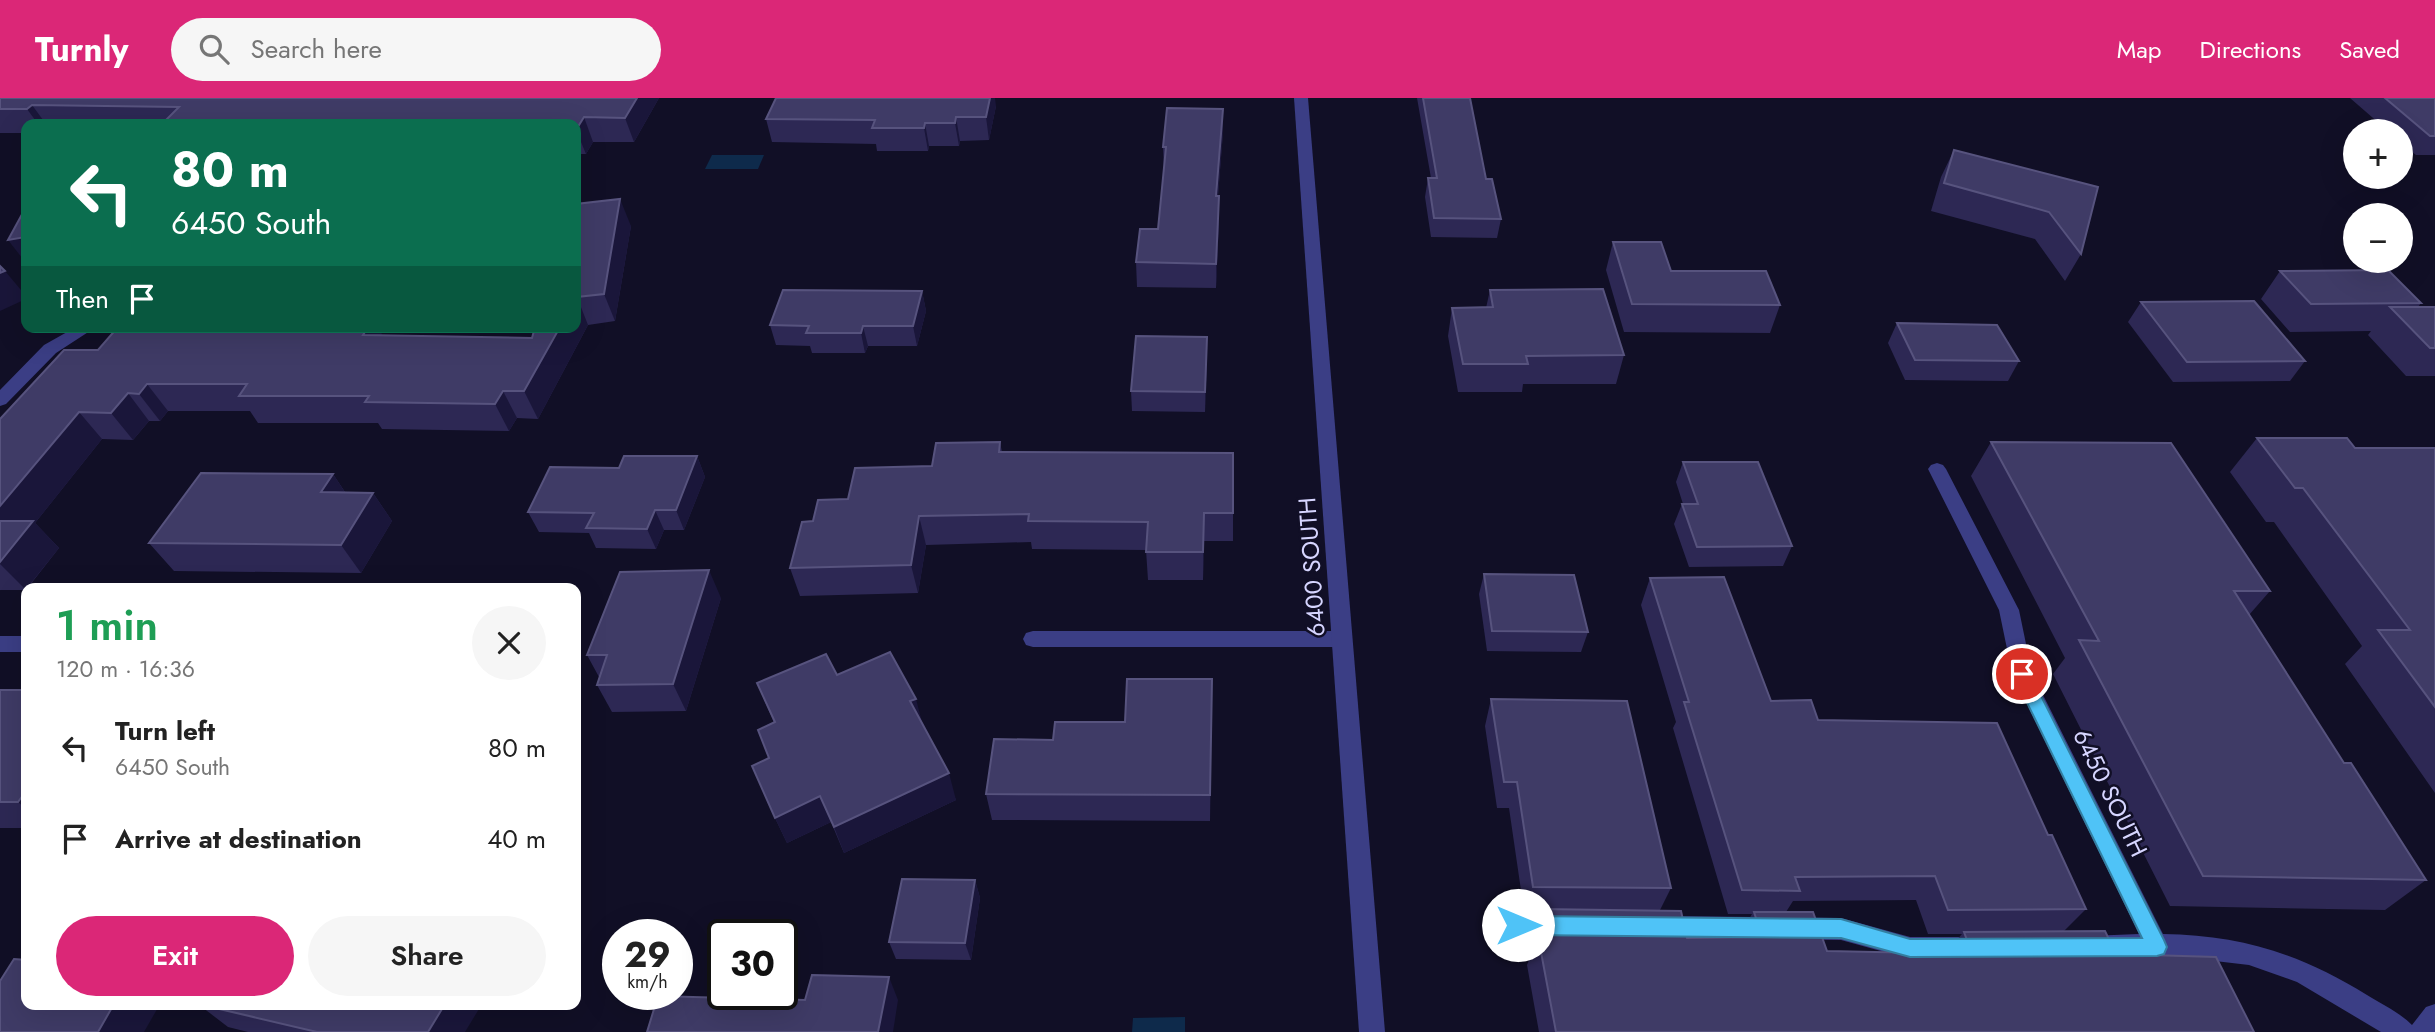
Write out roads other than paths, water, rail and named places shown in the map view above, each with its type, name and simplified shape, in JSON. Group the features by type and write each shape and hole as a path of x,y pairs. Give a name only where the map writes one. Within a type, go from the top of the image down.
{"street":[{"name":"6400 SOUTH","path":"1301,98 1373,1032"},
{"path":"0,400 50,349 78,333"},
{"name":"6450 SOUTH","path":"1937,469 2009,610 2022,674 2157,947"},
{"path":"1033,639 1342,639"},
{"path":"0,644 21,644"},
{"path":"1518,925 1585,926"},
{"path":"1639,927 1841,929 1910,948 2003,947"},
{"path":"2069,947 2157,947 2235,951 2269,959 2303,972 2403,1032"},
{"path":"2422,1032 2435,1016"}],"water":[{"path":"712,155 764,155 758,169 705,169"},
{"path":"1185,1017 1185,1032 1132,1032 1133,1018"}]}
